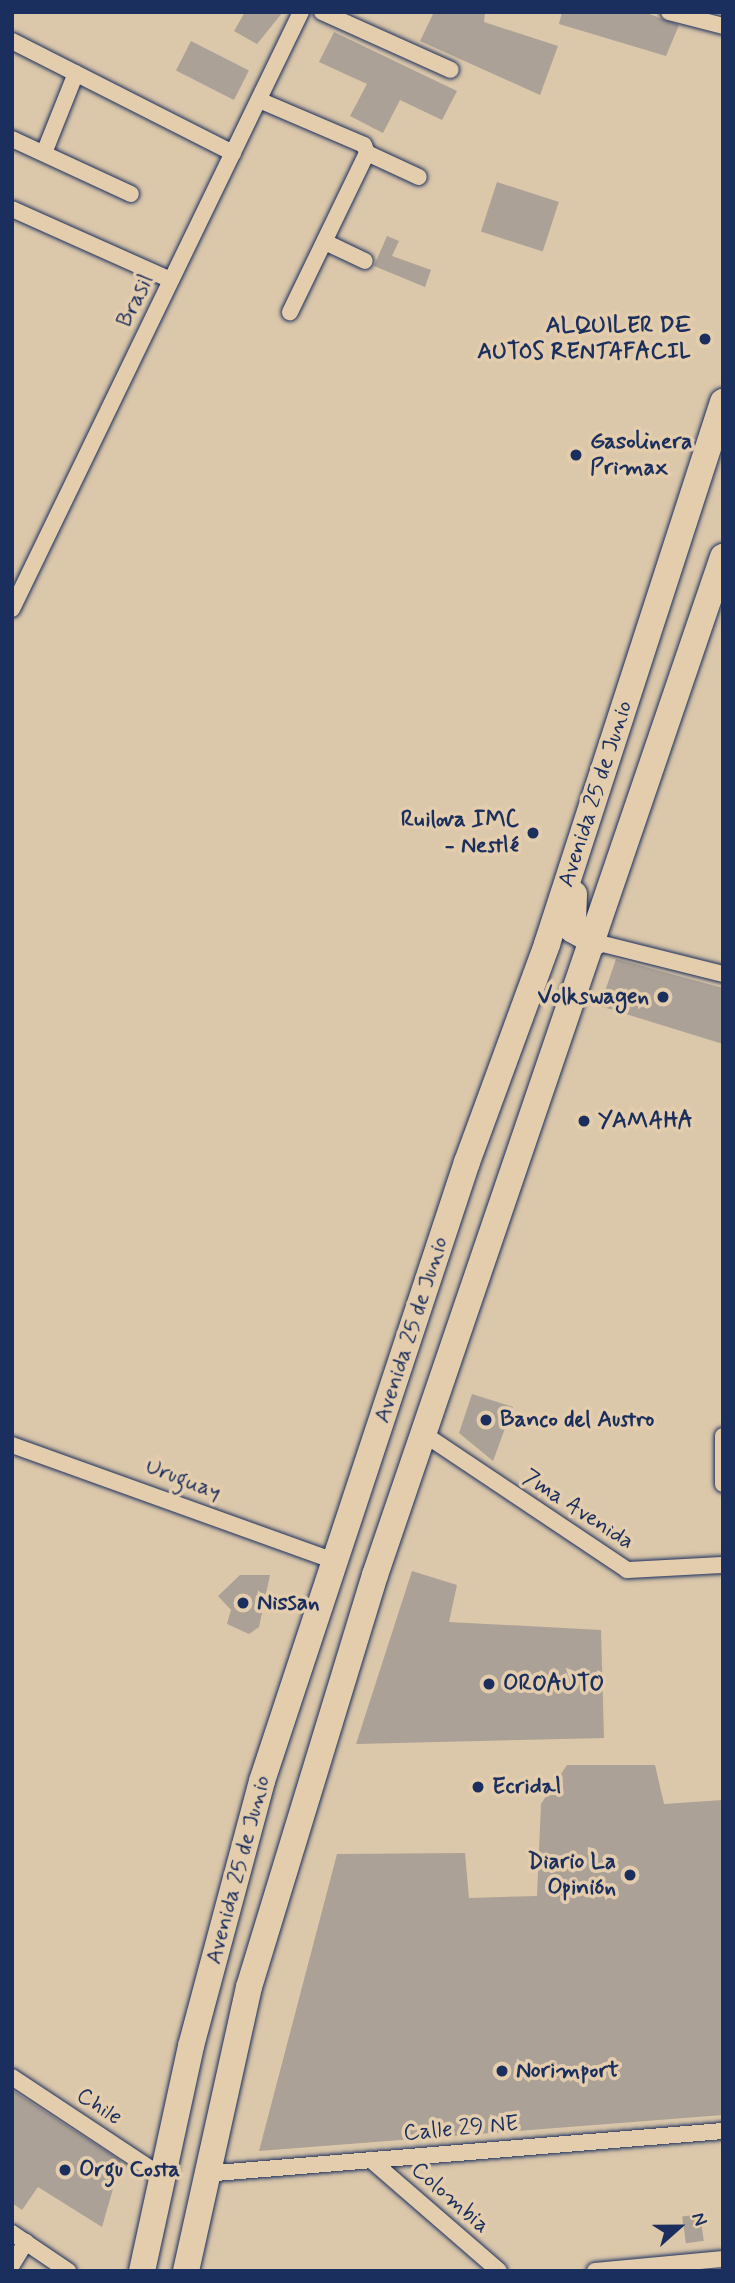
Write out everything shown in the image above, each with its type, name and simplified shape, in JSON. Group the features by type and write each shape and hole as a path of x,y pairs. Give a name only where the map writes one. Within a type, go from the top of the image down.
{"main road":[{"name":"Avenida 25 de Junio","path":"142,2271 160,2175 262,1781 599,783 723,402"},
{"name":"Avenida 25 de Junio","path":"186,2271 204,2174 248,1987 425,1434 595,942 723,557"},
{"path":"595,942 576,934 570,912 599,783"}],"street":[{"name":"Brasil","path":"12,609 301,12"},
{"path":"322,12 451,70"},
{"path":"669,12 723,26"},
{"path":"12,41 233,153"},
{"path":"44,153 76,73"},
{"path":"259,100 364,145 367,153 419,177"},
{"path":"12,139 131,194"},
{"path":"290,312 367,153"},
{"path":"12,209 171,280"},
{"path":"325,242 365,261"},
{"path":"595,942 723,974"},
{"name":"7ma Avenida","path":"425,1434 627,1570 723,1564"},
{"path":"723,1436 723,1484"},
{"name":"Uruguay","path":"12,1445 337,1562"},
{"name":"Chile","path":"12,2077 160,2175"},
{"name":"Calle 29 NE","path":"204,2174 723,2131"},
{"name":"Colombia","path":"371,2160 499,2271"},
{"path":"12,2265 19,2237 68,2271"},
{"path":"595,2271 723,2259"}],"building":[{"path":"245,12 283,12 257,44 234,31"},
{"path":"434,12 485,12 484,22 558,46 540,95 420,41"},
{"path":"562,12 644,12 679,25 666,56 559,24"},
{"path":"334,32 457,91 442,120 400,100 383,133 350,116 367,84 319,62"},
{"path":"191,41 249,71 234,100 176,70"},
{"path":"497,182 559,202 543,252 481,231"},
{"path":"387,236 399,241 392,256 431,270 425,287 374,266"},
{"name":"Volkswagen","path":"616,959 723,988 723,1044 600,1006"},
{"name":"Banco del Austro","path":"472,1394 513,1407 493,1461 459,1433"},
{"name":"OROAUTO","path":"412,1571 457,1585 449,1622 601,1630 604,1738 356,1744"},
{"name":"Nissan","path":"240,1575 270,1575 259,1627 249,1634 227,1624 231,1610 218,1596"},
{"path":"567,1765 655,1765 664,1804 723,1800 723,2115 259,2151 337,1854 465,1853 469,1898 537,1896 541,1804"},
{"name":"Orgu Costa","path":"12,2090 121,2161 102,2227 38,2187 22,2210 12,2203"},
{"path":"700,2214 704,2241 686,2243 682,2217"}],"place":[{"name":"ALQUILER DE AUTOS RENTAFACIL","path":"705,339"},
{"name":"Gasolinera Primax","path":"576,455"},
{"name":"Ruilova IMC - Nestlé","path":"533,833"},
{"name":"Volkswagen","path":"663,997"},
{"name":"YAMAHA","path":"584,1121"},
{"name":"Banco del Austro","path":"486,1420"},
{"name":"Nissan","path":"243,1603"},
{"name":"OROAUTO","path":"489,1684"},
{"name":"Ecridal","path":"478,1787"},
{"name":"Diario La Opinión","path":"630,1875"},
{"name":"Norimport","path":"502,2071"},
{"name":"Orgu Costa","path":"65,2170"}]}
